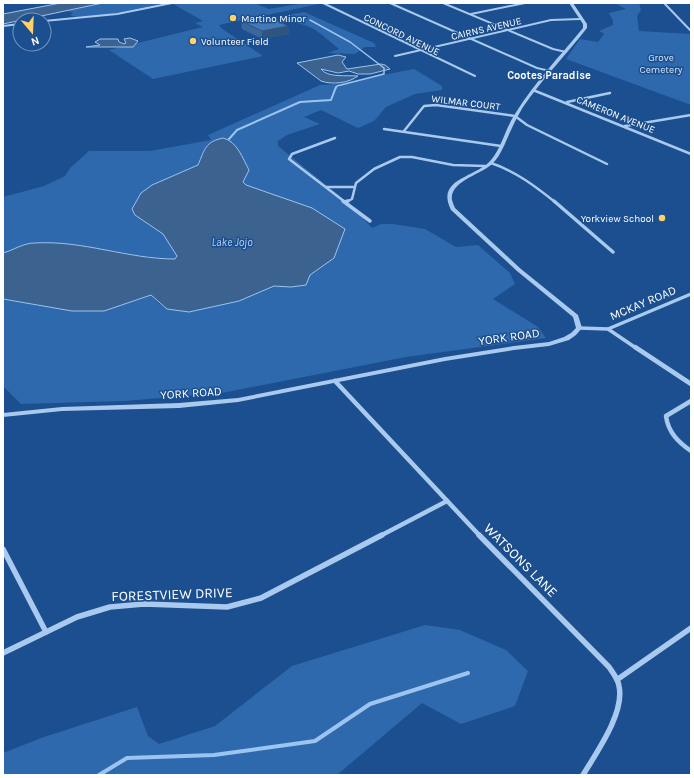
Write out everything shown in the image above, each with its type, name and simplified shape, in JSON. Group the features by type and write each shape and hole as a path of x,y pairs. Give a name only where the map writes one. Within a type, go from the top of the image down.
{"street":[{"path":"52,20 117,14 172,3"},
{"name":"CONCORD AVENUE","path":"323,3 475,76"},
{"path":"390,3 537,68 550,71"},
{"path":"443,3 553,49 566,52"},
{"path":"470,15 525,3"},
{"path":"571,3 580,19 585,24 585,28 534,90 515,116 492,162 455,184 449,194 449,203 453,209 519,270 576,316 579,328"},
{"path":"664,3 691,31"},
{"name":"CAIRNS AVENUE","path":"395,56 558,19 580,19"},
{"name":"CAMERON AVENUE","path":"534,90 691,154"},
{"path":"566,102 610,93"},
{"name":"WILMAR COURT","path":"404,132 426,105 436,105 515,116"},
{"path":"625,126 691,115"},
{"path":"515,116 527,125 607,164"},
{"path":"384,129 501,146"},
{"path":"335,138 289,157 292,162 370,221"},
{"path":"345,202 352,198 356,183 374,169 400,157 412,157 453,165 485,166"},
{"path":"492,162 514,171 537,187 613,252"},
{"path":"325,187 354,187"},
{"name":"MCKAY ROAD","path":"579,328 608,328 691,294"},
{"name":"YORK ROAD","path":"3,416 44,410 204,405 286,392 470,354 554,342 571,336 579,328"},
{"path":"608,328 691,384"},
{"name":"WATSONS LANE","path":"335,382 447,501 609,667 618,679"},
{"path":"691,401 666,416 666,424 672,435 691,451"},
{"name":"FORESTVIEW DRIVE","path":"3,653 77,617 110,607 137,604 227,607 261,598 447,501"},
{"path":"3,548 46,632"},
{"path":"583,775 616,712 620,693 618,679 691,628"}],"green space":[{"path":"103,3 163,3 143,8 88,17 77,17 70,15 73,13 68,11"},
{"path":"254,3 269,9 304,3 319,4 219,25 221,28 263,56 153,79 109,50 203,27 195,23 203,21 173,4"},
{"name":"Grove Cemetery","path":"614,3 639,3 641,10 637,16 639,31 691,34 691,105 566,59 580,39 598,42 604,34 599,31 613,25 613,21 609,13 626,9"},
{"path":"304,12 374,43 376,47 365,47 355,54 328,53 339,49 319,32 299,24 280,23 278,21 290,19 288,15"},
{"path":"414,69 442,86 442,90 415,94 386,107 374,121 358,128 321,110 304,117 320,124 287,135 278,141 278,146 352,206 372,228 381,224 393,224 425,229 456,247 478,245 510,273 515,284 493,299 538,327 546,338 406,357 222,393 124,401 21,404 3,386 3,299 72,311 104,311 151,295 157,302 167,309 189,312 239,301 274,286 291,287 334,258 243,182 198,165 135,215 163,234 178,256 175,259 140,256 87,246 52,243 26,244 3,253 3,197 44,186 65,176 70,168 89,151 150,151 211,140 208,135 320,85 336,84"},
{"path":"425,625 460,630 506,650 528,671 515,706 461,724 422,703 337,775 3,775 3,753 44,737 137,707 148,736 159,744 215,726 292,666"}],"water":[{"path":"61,3 103,3 52,14 52,12 14,12"},
{"path":"12,12 12,22 3,24 3,14"},
{"path":"130,38 138,41 133,47 86,47 100,45 95,42 100,39 118,39 119,42 124,44 126,43 124,39"},
{"path":"338,55 346,57 342,62 347,69 381,64 390,69 370,74 358,74 349,71 338,73 321,69 328,74 338,76 358,76 345,82 330,83 321,81 297,63"},
{"name":"Lake Jojo","path":"223,138 228,140 236,147 249,170 243,182 246,185 312,208 345,229 334,258 310,275 306,285 291,287 274,286 239,301 189,312 167,309 151,295 104,311 72,311 3,299 3,253 26,244 70,244 140,256 175,259 177,256 163,234 135,215 132,209 141,193 152,185 198,165 206,147 212,142"}],"building":[{"path":"268,16 288,26 262,31 241,21"}],"waterway":[{"path":"310,20 350,42 384,68 384,74 337,86 336,88"},
{"path":"229,139 237,130 300,102 331,100 336,87"},
{"path":"99,775 127,758 214,755 315,741 370,704 468,673"}],"place":[{"name":"Martino Minor","path":"233,18"},
{"name":"Volunteer Field","path":"193,41"},
{"name":"Yorkview School","path":"662,218"}],"district":[{"name":"Cootes Paradise","path":"549,75"}]}
